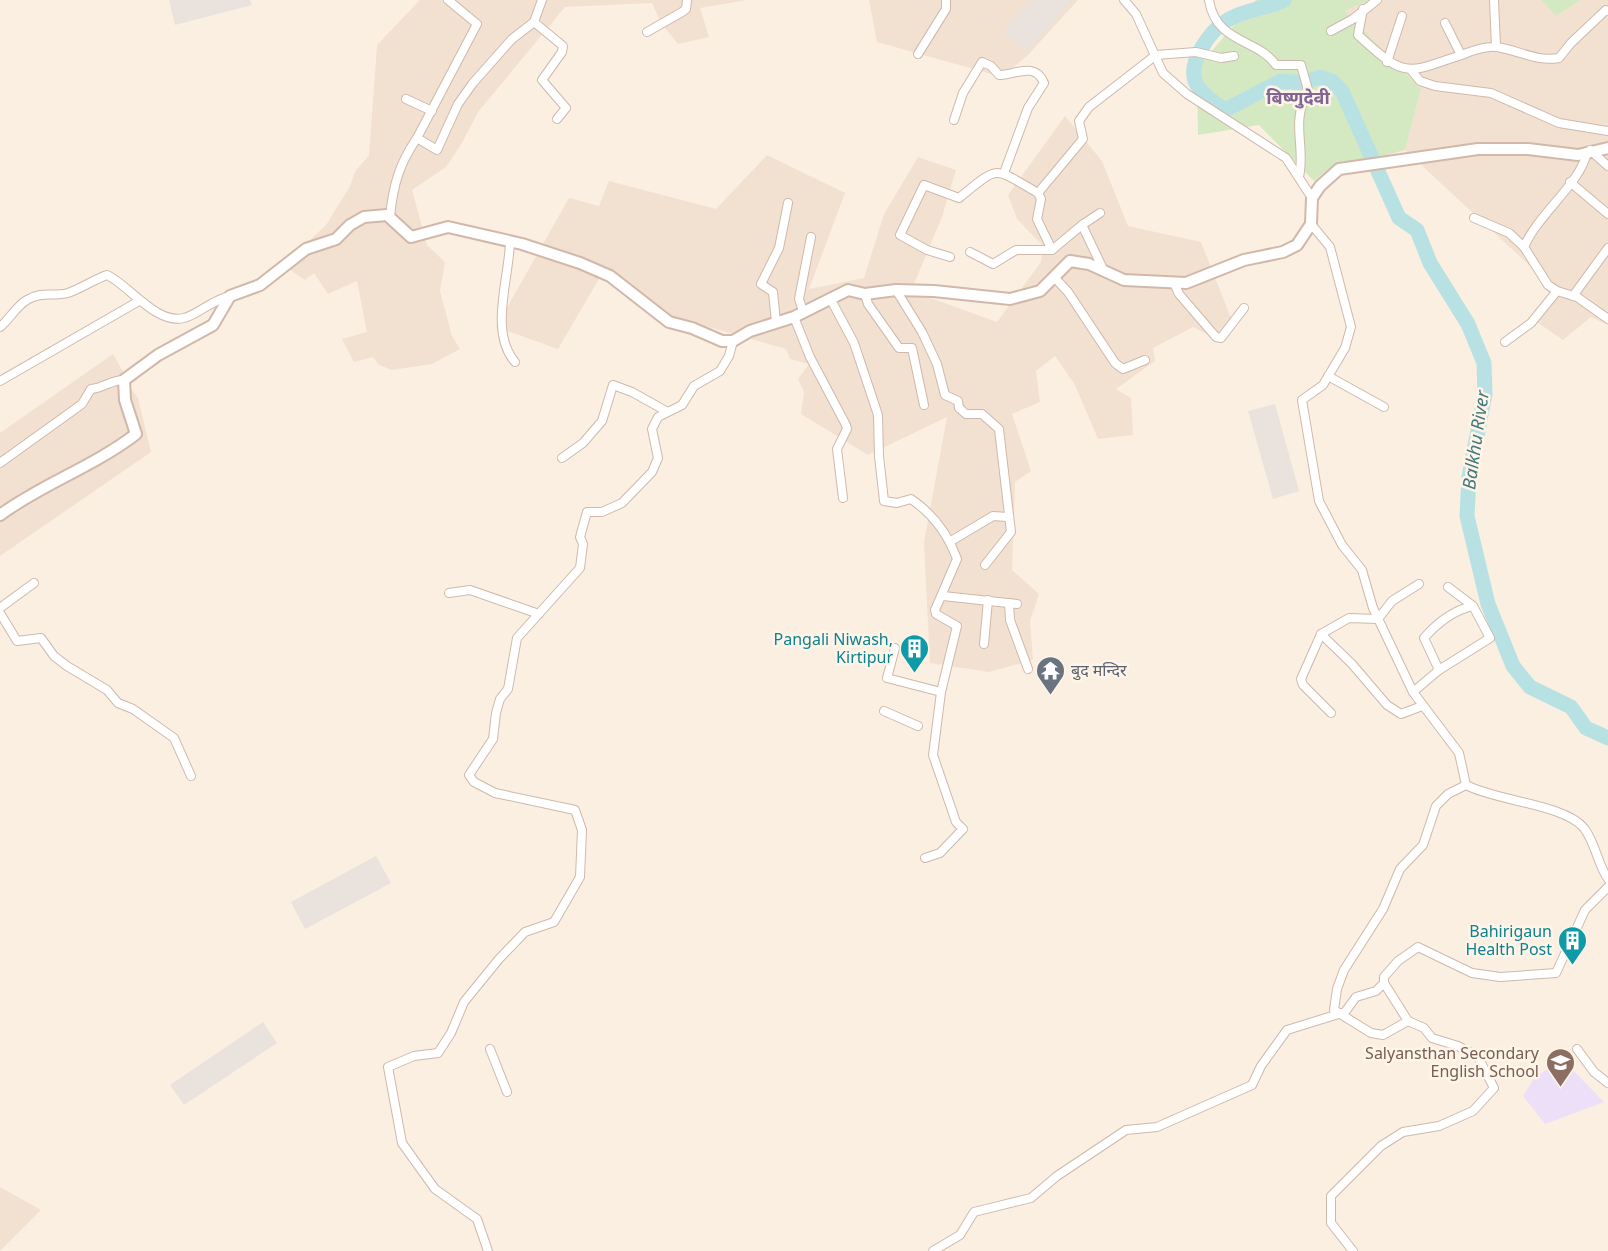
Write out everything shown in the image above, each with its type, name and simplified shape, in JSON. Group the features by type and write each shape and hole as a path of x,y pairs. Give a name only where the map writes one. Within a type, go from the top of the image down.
{"street":[{"path":"0,327 24,302 35,295 47,293 56,296 107,275 115,279 139,301 167,315 185,318 216,299 260,285 306,249 336,240 350,225 364,217 387,215 390,217 393,188 402,160 432,111 465,42 477,24 448,0"},
{"path":"417,138 437,150 458,104 473,83 512,39 534,22 542,0"},
{"path":"647,32 686,9 687,0"},
{"path":"918,54 946,9 946,0"},
{"path":"1124,0 1136,14 1163,73 1187,94 1286,158 1312,198"},
{"path":"1209,0 1219,24 1232,36 1263,53 1276,65 1301,65 1308,90 1301,103 1298,122 1299,177"},
{"path":"1331,31 1353,19 1377,0"},
{"path":"1494,0 1496,47"},
{"path":"1363,9 1358,35 1388,62 1412,71 1420,81 1435,86 1491,93 1559,123 1608,131"},
{"path":"1412,71 1480,48 1496,47 1537,59 1560,58 1570,43 1606,10 1608,11"},
{"path":"1388,62 1402,16"},
{"path":"534,22 563,46 562,52 542,80 566,108 557,119"},
{"path":"1445,23 1461,55"},
{"path":"1038,194 1083,140 1079,121 1089,107 1155,55 1196,52 1221,58 1234,56"},
{"path":"954,120 963,93 982,62 991,66 999,75 1020,70 1033,71 1042,78 1044,82 1023,121 1004,173"},
{"path":"405,99 432,111"},
{"path":"387,215 411,237 448,227 510,242 603,272 630,290 652,311 669,322 692,327 722,341 733,341 750,331 798,314 848,290 865,294 896,290 934,291 1010,299 1040,291 1070,261 1089,264 1124,280 1186,283 1244,260 1283,252 1297,245 1311,224 1312,198 1320,186 1339,169 1501,148 1578,155 1608,148"},
{"path":"1589,151 1608,166"},
{"path":"1524,247 1543,215 1585,164 1589,151"},
{"path":"950,257 927,250 900,235 924,185 959,198 987,174 1004,173 1038,194 1041,199 1037,219 1052,250"},
{"path":"1570,182 1608,214"},
{"path":"776,322 773,292 761,284 779,248 788,202"},
{"path":"970,252 993,264 1016,250 1052,250 1100,213"},
{"path":"1474,218 1509,233 1524,247 1548,285 1557,291 1573,296 1608,319"},
{"path":"1311,224 1330,247 1351,327 1345,348 1323,385 1302,400 1319,501 1342,545 1362,570 1378,619 1413,692 1459,753 1466,785"},
{"path":"1082,225 1105,272"},
{"path":"811,237 798,314 810,357 846,424 847,429 837,449 843,498"},
{"path":"510,242 509,271 501,312 506,352 515,362"},
{"path":"1573,296 1608,248"},
{"path":"1055,278 1068,292 1115,363 1123,369 1145,360"},
{"path":"1174,283 1179,294 1216,337 1221,338 1244,308"},
{"path":"896,290 922,332 937,364 945,395 958,401 959,408 966,414 982,414 999,429 1010,510 1007,517 1011,532 985,565"},
{"path":"1505,342 1531,323 1557,291"},
{"path":"865,294 868,304 899,348 912,348 924,405"},
{"path":"0,463 82,404 92,389 104,388 118,379 124,380 158,355 213,325 230,296"},
{"path":"830,298 854,343 878,415 879,456 884,501 897,503 911,499 927,510 951,541 957,559 935,612 957,626 941,692 934,761 956,822 963,829 940,853 925,858"},
{"path":"0,381 139,301"},
{"path":"488,1251 477,1219 435,1189 402,1143 388,1067 414,1056 438,1053 451,1033 464,1002 525,932 554,922 580,877 582,830 575,810 495,793 474,782 469,775 493,740 496,713 500,699 508,689 517,638 580,568 583,544 580,537 586,512 602,512 622,503 652,472 658,458 652,429 658,417 681,405 694,386 720,371 729,356 733,341"},
{"path":"1328,376 1384,407"},
{"path":"0,515 22,498 53,485 111,453 136,434 125,400 124,380"},
{"path":"562,458 583,443 602,422 613,385 632,392 666,411"},
{"path":"951,541 993,516 1007,517"},
{"path":"0,608 34,583"},
{"path":"1378,619 1392,601 1419,584"},
{"path":"1413,692 1439,670 1490,638 1473,606 1448,587"},
{"path":"449,593 470,590 539,614"},
{"path":"943,596 1013,603 1010,620 1028,669"},
{"path":"984,644 988,600"},
{"path":"1439,670 1424,638 1448,616 1473,606"},
{"path":"0,613 17,641 41,638 54,656 67,666 107,690 118,703 133,709 174,738 191,776"},
{"path":"1330,713 1303,685 1301,679 1321,634 1349,618 1378,619"},
{"path":"1321,634 1352,664 1387,705 1401,714 1422,706"},
{"path":"895,648 887,678 941,692"},
{"path":"884,711 918,726"},
{"path":"1466,785 1480,792 1515,799 1574,820 1584,828 1595,845 1599,864 1608,879"},
{"path":"1408,1021 1383,1035 1371,1033 1334,1010 1335,1001 1344,970 1383,909 1400,869 1423,845 1436,806 1448,794 1466,785"},
{"path":"933,1251 960,1235 974,1212 1031,1198 1057,1176 1126,1130 1157,1127 1252,1085 1261,1066 1287,1030 1339,1014 1349,1008 1356,997 1376,991 1384,983 1388,972 1418,947 1472,973 1500,977 1556,973 1585,910 1608,887"},
{"path":"1353,1251 1331,1223 1330,1196 1381,1146 1403,1132 1439,1126 1473,1111 1494,1088 1478,1058 1458,1046 1432,1038 1424,1028 1408,1021 1384,983"},
{"path":"489,1049 507,1092"},
{"path":"1577,1049 1594,1072 1608,1083"}],"shaded area":[{"path":"169,0 250,0 252,5 175,25"},
{"path":"420,0 747,0 700,8 709,37 678,44 661,23 652,3 565,7 478,112 446,167 412,190 427,245 445,262 440,291 452,336 460,349 432,364 392,370 379,365 373,357 354,362 342,339 367,332 357,281 328,294 314,273 305,280 290,270 290,259 326,225 349,188 356,170 369,156 377,45"},
{"path":"869,0 1078,0 1028,55 1002,77 877,42"},
{"path":"1031,0 1072,0 1027,52 1002,32"},
{"path":"1369,0 1541,0 1556,16 1581,0 1608,0 1608,325 1591,317 1563,340 1534,320 1557,291 1405,150 1421,89 1345,11"},
{"path":"1065,116 1102,161 1128,226 1201,242 1233,323 1223,342 1193,327 1153,348 1155,361 1116,389 1131,398 1133,435 1098,439 1075,385 1055,356 1036,371 1040,402 1012,414 1031,471 1015,482 1012,570 1039,594 1030,621 1033,660 989,672 930,663 924,542 947,417 868,455 801,414 804,392 798,379 809,364 790,359 786,349 652,311 603,272 558,349 496,327 569,198 599,206 609,181 716,209 767,155 845,193 809,289 864,278 884,214 918,157 956,170 942,217 911,291 997,322 1041,262 1043,246 1017,219 1008,195"},
{"path":"113,354 125,375 124,380 138,398 151,452 0,556 0,433"},
{"path":"1275,404 1299,491 1273,499 1248,411"},
{"path":"376,856 391,883 305,929 291,902"},
{"path":"263,1022 277,1043 184,1105 170,1085"},
{"name":"Salyansthan Secondary English School","path":"1561,1058 1604,1102 1545,1124 1523,1096 1533,1080"},
{"path":"0,1187 41,1210 0,1251"}],"green space":[{"path":"1256,0 1369,0 1345,11 1421,89 1405,150 1369,160 1337,162 1314,181 1259,125 1198,135 1197,68"},
{"path":"1541,0 1581,0 1556,16"}],"waterway":[{"name":"Balkhu River","path":"1284,0 1232,17 1213,32 1202,48 1195,65 1197,86 1225,110 1281,81 1303,83 1320,77 1332,81 1342,91 1399,218 1417,230 1430,263 1468,324 1484,363 1485,394 1469,477 1467,516 1488,604 1513,666 1530,687 1571,707 1586,728 1608,738"}],"place":[{"name":"Pangali Niwash, Kirtipur","path":"914,674"},
{"name":"बुद मन्दिर","path":"1050,696"},
{"name":"Bahirigaun Health Post","path":"1573,966"},
{"name":"Salyansthan Secondary English School","path":"1560,1088"}],"district":[{"name":"बिष्णुदेवी","path":"1298,98"}]}
